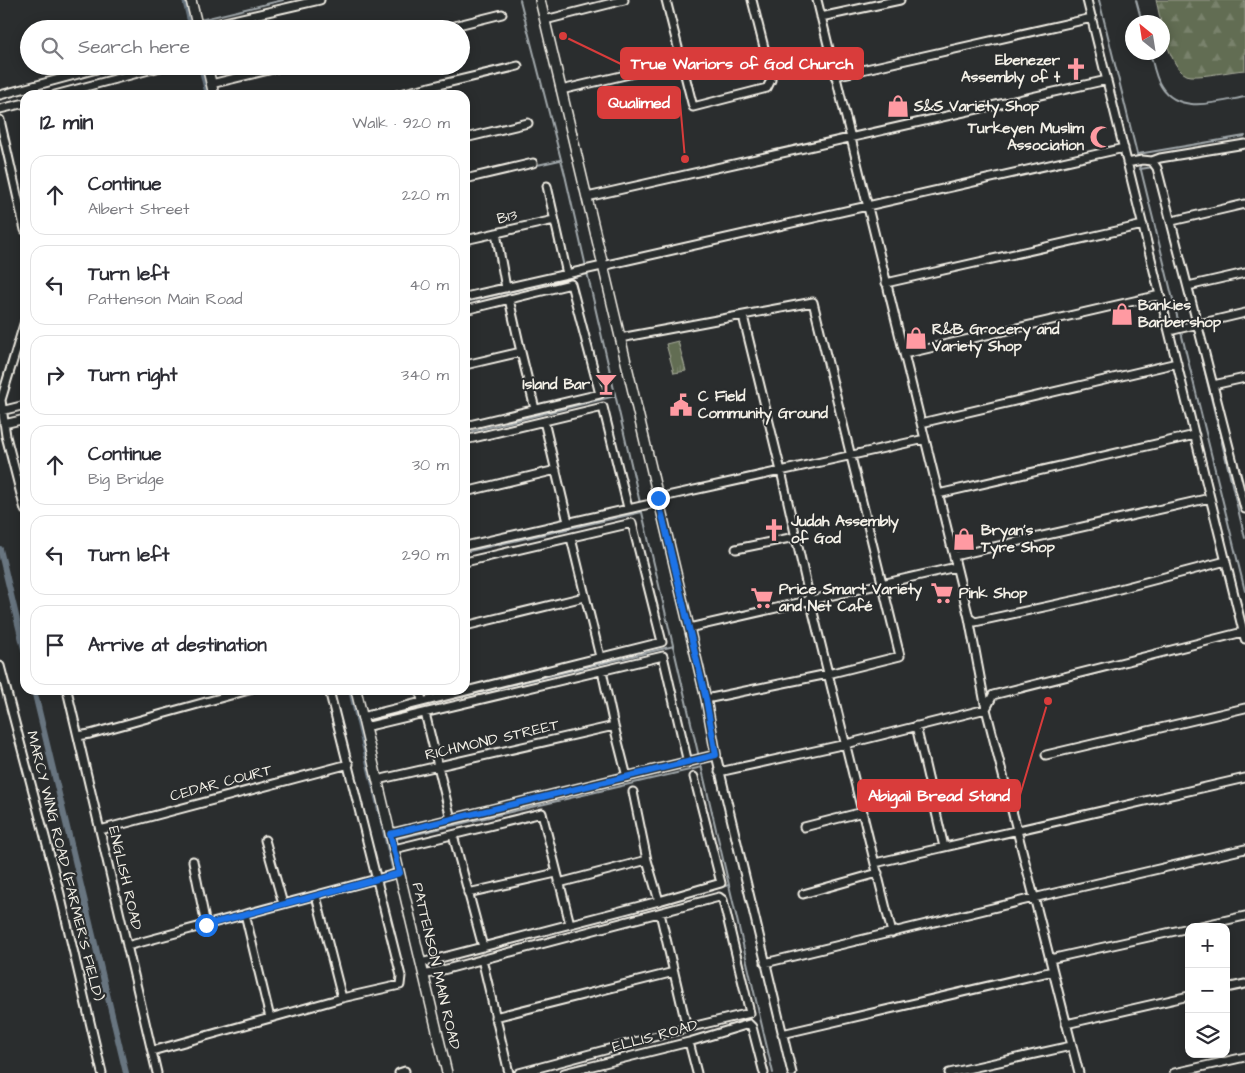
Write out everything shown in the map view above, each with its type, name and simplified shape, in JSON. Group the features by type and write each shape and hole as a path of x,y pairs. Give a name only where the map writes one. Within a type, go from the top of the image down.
{"street":[{"path":"191,0 196,20"},
{"path":"233,20 320,0"},
{"path":"540,0 706,699 719,772 792,1073"},
{"path":"544,20 608,2 624,0"},
{"path":"666,0 693,107 768,88 771,75 752,0"},
{"path":"817,0 969,618 986,709 1079,1073"},
{"path":"821,17 900,0"},
{"path":"986,709 993,694 1244,636 1087,0"},
{"path":"470,22 502,14"},
{"path":"836,76 1092,18"},
{"path":"561,90 681,62"},
{"path":"417,90 518,66"},
{"path":"0,95 74,75"},
{"path":"74,90 130,75"},
{"path":"209,75 213,90"},
{"path":"211,84 248,75"},
{"path":"587,197 1107,80"},
{"path":"0,109 20,104"},
{"path":"0,120 20,193"},
{"path":"470,137 528,123"},
{"path":"1127,163 1142,160 1152,161 1160,158 1245,144"},
{"path":"470,296 1124,148"},
{"path":"1152,161 1157,168 1172,220 1245,509"},
{"path":"470,178 533,163"},
{"path":"547,186 567,274"},
{"path":"1172,220 1245,204"},
{"name":"B13","path":"470,239 554,220"},
{"path":"886,283 1143,225"},
{"path":"496,233 506,288"},
{"path":"1188,286 1245,273"},
{"path":"470,309 571,284 600,394 470,425"},
{"path":"904,354 1160,296"},
{"path":"509,299 535,409"},
{"path":"620,338 813,302 883,584 900,656 828,674 706,699"},
{"path":"1169,331 1245,313"},
{"path":"743,316 810,600 892,933"},
{"path":"20,339 1,400 1,411 20,490"},
{"path":"470,364 521,352"},
{"path":"921,423 1177,363"},
{"path":"1213,385 1245,378"},
{"path":"1,411 20,406"},
{"path":"470,439 603,407 628,508"},
{"path":"4,424 20,420"},
{"path":"544,421 568,522"},
{"path":"938,494 1195,435"},
{"path":"470,545 925,439"},
{"path":"470,491 556,470"},
{"path":"954,556 1210,498"},
{"path":"470,561 632,523 662,642 470,690"},
{"path":"736,549 795,537"},
{"path":"571,538 600,657"},
{"path":"969,618 975,622 1081,599 1226,561"},
{"path":"689,628 956,567"},
{"path":"470,625 584,597"},
{"path":"365,727 663,656 690,762"},
{"name":"MARCY WING ROAD (FARMER'S FIELD)","path":"0,666 60,894 102,1073"},
{"path":"602,671 627,777"},
{"name":"ENGLISH ROAD","path":"68,695 157,1073"},
{"path":"78,736 231,695"},
{"path":"152,1051 342,998 400,985 402,982 330,695"},
{"name":"PATTENSON MAIN ROAD","path":"357,695 394,849 396,874 422,968 447,1073"},
{"path":"421,695 422,702"},
{"path":"362,716 450,695"},
{"path":"1046,755 1245,708"},
{"path":"719,772 846,744 986,709"},
{"path":"425,714 450,819"},
{"name":"RICHMOND STREET","path":"377,780 614,726"},
{"path":"916,726 944,847"},
{"path":"390,834 716,755"},
{"name":"CEDAR COURT","path":"100,830 349,764"},
{"path":"422,968 483,947 720,883 694,777"},
{"path":"875,863 1245,778"},
{"path":"633,792 647,860 659,901"},
{"path":"804,827 863,812"},
{"path":"394,849 542,813 570,924"},
{"path":"453,835 483,947"},
{"path":"265,840 283,904"},
{"path":"765,964 1245,848"},
{"path":"559,883 647,860"},
{"path":"193,862 206,925"},
{"path":"468,893 556,873"},
{"path":"803,894 878,873"},
{"path":"127,946 396,874"},
{"path":"316,896 342,998"},
{"path":"422,968 482,959 719,897 723,900 750,1013 519,1073"},
{"path":"660,912 687,1028"},
{"path":"245,914 270,1018"},
{"path":"1214,923 1245,916"},
{"path":"1050,959 1185,929"},
{"path":"482,959 509,1073"},
{"path":"782,1034 1053,971"},
{"path":"495,1017 674,972"},
{"path":"1230,987 1245,984"},
{"path":"1066,1024 1185,997"},
{"name":"ELLIS ROAD","path":"564,1073 689,1042 749,1024 752,1027 764,1073"},
{"path":"689,1042 697,1073"},
{"path":"949,1073 1072,1046"},
{"path":"1174,1073 1245,1056"}],"green space":[{"path":"1156,0 1245,0 1245,70 1197,76 1183,73 1170,53 1170,15 1159,15"},
{"path":"678,341 686,371 674,373 666,344"}],"waterway":[{"path":"185,0 190,20"},
{"path":"200,20 283,0"},
{"path":"520,0 565,175 586,267"},
{"path":"1099,0 1245,591"},
{"path":"1136,0 1140,15"},
{"path":"1152,60 1161,86 1168,95 1177,101 1199,104 1245,97"},
{"path":"203,75 207,90"},
{"path":"1138,154 1245,136"},
{"path":"533,166 560,160"},
{"path":"1140,169 1153,167 1155,171"},
{"path":"587,272 640,503"},
{"path":"1181,273 1245,538"},
{"path":"470,301 587,274"},
{"path":"470,432 615,396"},
{"path":"641,508 699,757"},
{"path":"470,551 642,512"},
{"path":"0,549 20,632"},
{"path":"470,695 674,646"},
{"path":"35,695 126,1073"},
{"path":"352,695 394,868"},
{"path":"369,719 469,695"},
{"path":"700,761 773,1073"},
{"path":"395,839 702,767"},
{"path":"710,890 729,885"},
{"path":"425,966 493,948"},
{"path":"643,1043 701,1028"}],"place":[{"name":"True Wariors of God Church","path":"563,36"},
{"name":"Ebenezer Assembly of t","path":"1076,69"},
{"name":"S&S Variety Shop","path":"898,106"},
{"name":"Turkeyen Muslim Association","path":"1101,137"},
{"name":"Qualimed","path":"685,159"},
{"name":"Bankies Barbershop","path":"1122,314"},
{"name":"R&B Grocery and Variety Shop","path":"916,338"},
{"name":"Island Bar","path":"606,384"},
{"name":"C Field Community Ground","path":"681,405"},
{"name":"Judah Assembly of God","path":"774,530"},
{"name":"Bryan's Tyre Shop","path":"964,539"},
{"name":"Pink Shop","path":"942,593"},
{"name":"Price Smart Variety and Net Café","path":"762,598"},
{"name":"Abigail Bread Stand","path":"1048,701"}],"route":[{"path":"206,925 400,873 390,834 716,755 706,699 658,498"}]}
